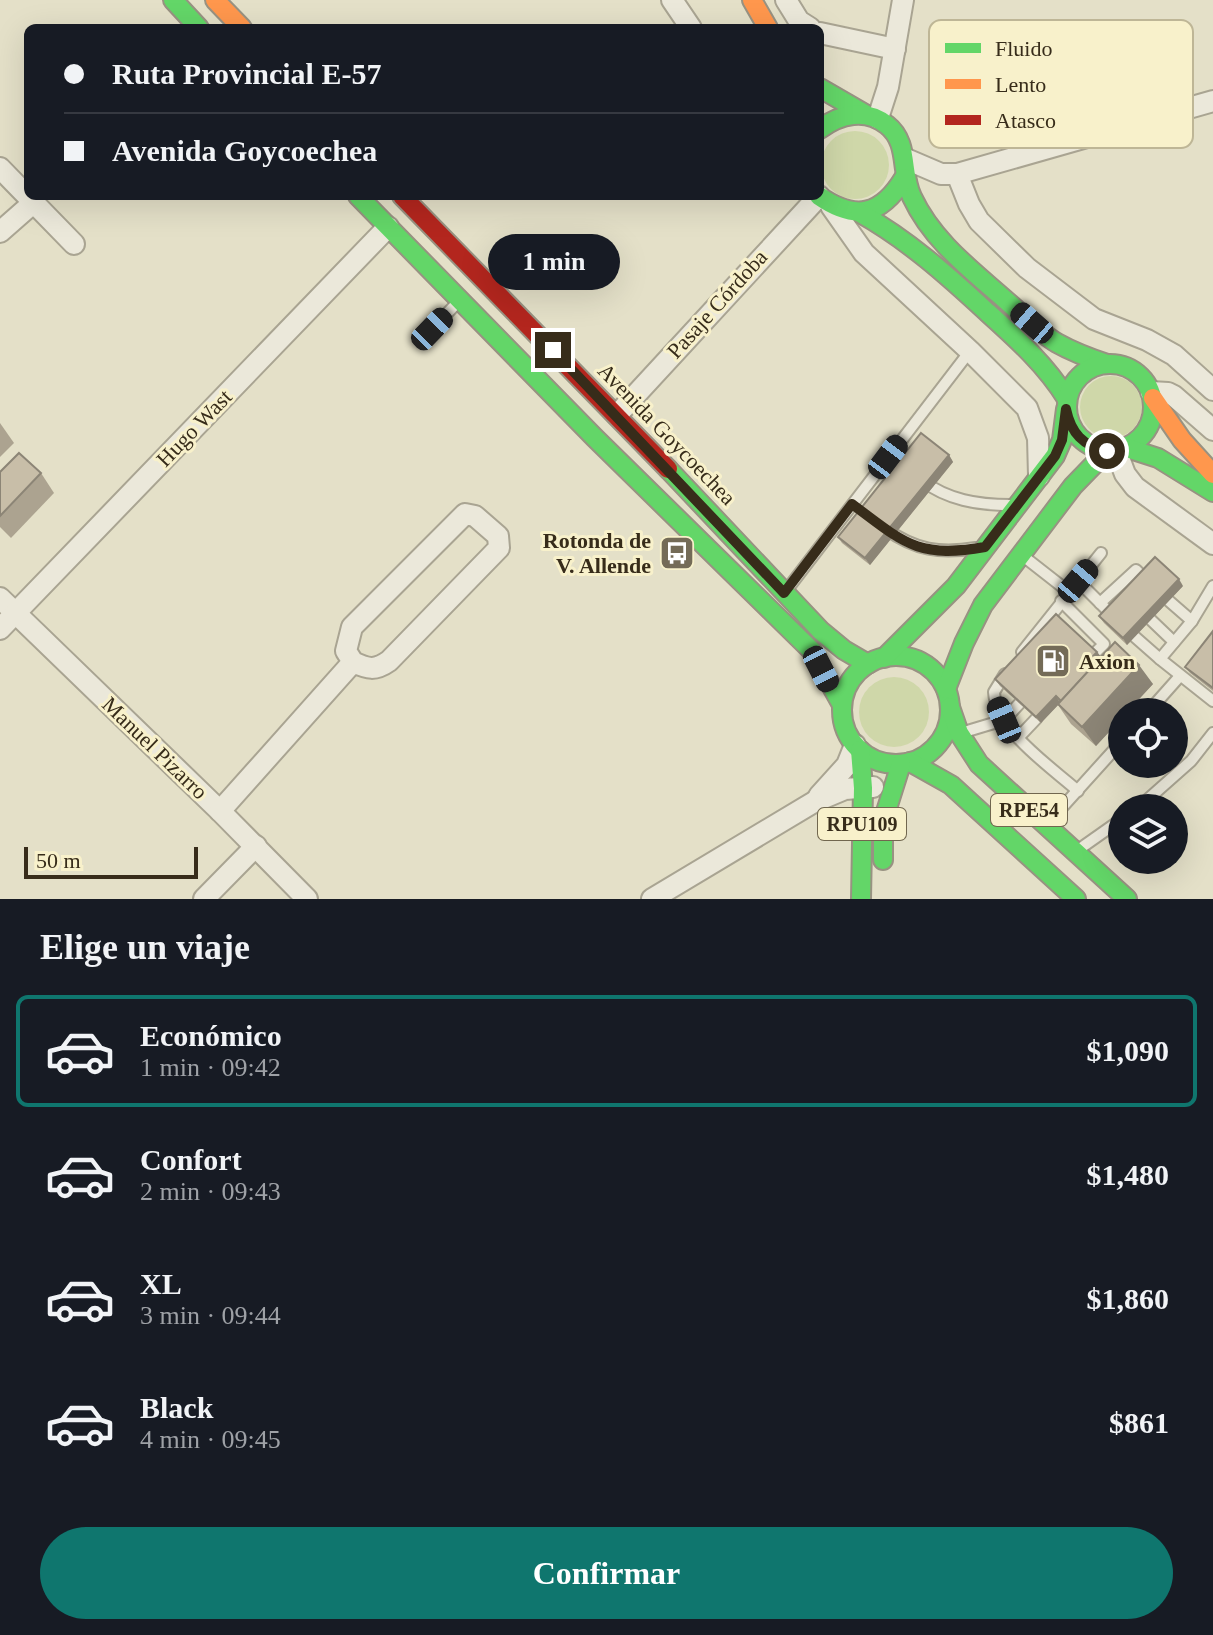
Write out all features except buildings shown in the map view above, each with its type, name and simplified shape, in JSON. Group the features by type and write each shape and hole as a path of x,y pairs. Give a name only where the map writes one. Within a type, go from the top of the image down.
{"main road":[{"path":"173,0 195,24"},
{"path":"215,0 238,24"},
{"path":"732,0 745,24"},
{"path":"752,0 766,24"},
{"path":"824,90 871,116 897,135 905,169 937,238 948,250 1053,341 1077,354 1134,371 1144,380 1182,440 1213,474"},
{"path":"824,126 850,114 871,116"},
{"path":"860,213 887,202 897,191 905,169"},
{"path":"362,200 595,438 812,651 842,705"},
{"name":"Avenida Goycoechea","path":"406,200 617,415 821,631 844,650 876,661"},
{"path":"825,201 844,211 860,213 894,231 932,261 1033,355 1056,380 1067,404 1074,433 1094,448 1158,458 1213,492"},
{"path":"857,748 843,720 842,705 850,682 944,600 1055,456 1062,440 1071,388 1085,371 1107,364"},
{"path":"906,763 932,751 940,742 950,720 948,698 972,625 983,605 1073,486 1117,450 1140,440 1149,428 1154,413 1152,395"},
{"name":"RPE54","path":"876,661 909,658 921,662 940,678 959,733 979,764 1127,899"},
{"path":"940,742 959,733"},
{"name":"RPE54","path":"857,748 879,761 906,763 951,785 1076,899"},
{"name":"RPU109","path":"857,748 863,788 861,899"},
{"name":"RPU109","path":"883,883 883,821 893,785 906,763"}],"street":[{"path":"672,0 688,24"},
{"path":"786,0 804,24"},
{"path":"871,116 888,87 903,0"},
{"path":"824,34 895,49"},
{"path":"1193,107 1213,101"},
{"path":"905,169 957,174 1048,148"},
{"path":"0,168 24,193"},
{"path":"957,174 979,221 1027,268 1094,319 1147,340 1174,355 1213,390"},
{"path":"30,200 74,244"},
{"path":"825,201 864,253 1027,408 1038,438 1039,476"},
{"name":"Pasaje Córdoba","path":"617,415 789,225 825,201"},
{"path":"0,232 33,203"},
{"name":"Hugo Wast","path":"0,629 388,227"},
{"path":"1152,395 1168,393 1174,396 1213,430"},
{"path":"1117,450 1125,474 1135,487 1213,544"},
{"path":"465,514 475,516 498,536 499,548 389,661 378,669 367,669 353,662 346,651 352,627 465,514"},
{"name":"Manuel Pizarro","path":"0,598 307,899"},
{"path":"220,811 353,662"},
{"path":"814,802 847,765 857,748"},
{"path":"652,899 814,802 845,789 893,785"},
{"path":"204,899 256,846"}],"lane":[{"path":"432,329 460,300"},
{"path":"784,593 970,351"},
{"path":"888,457 900,466"},
{"path":"913,475 937,492 978,505 1017,505"},
{"path":"852,504 863,512"},
{"path":"873,519 904,543 925,550 951,553 985,547"},
{"path":"1078,791 1018,738 1004,720 995,700 996,686 1101,553"},
{"path":"1021,554 1069,592"},
{"path":"1100,603 1136,570 1145,579"},
{"path":"1078,581 1112,615"},
{"path":"1160,659 1192,621 1213,586"},
{"path":"1117,588 1127,598"},
{"path":"1061,601 1104,644 1096,652"},
{"path":"1169,601 1192,621"},
{"path":"1151,620 1174,642"},
{"path":"1080,638 1089,629"},
{"path":"1135,637 1213,701"},
{"path":"1160,698 1180,676"},
{"path":"959,733 1004,720 1019,704"},
{"path":"1018,738 1036,719"},
{"path":"1154,794 1191,761 1213,733"},
{"path":"1046,825 1108,757"},
{"path":"1076,852 1108,829"}],"green space":[{"path":"848,132 862,132 874,137 883,146 888,158 888,172 883,184 874,193 862,198 848,198 836,193 824,178 824,152 827,146 836,137"},
{"path":"1111,376 1123,378 1133,385 1140,395 1140,419 1133,429 1123,436 1111,438 1099,436 1089,429 1082,419 1080,407 1082,395 1089,385 1099,378"},
{"path":"901,677 923,692 929,712 927,726 919,737 908,745 887,747 869,737 861,726 859,705 869,687 880,679"}],"traffic: fast":[{"path":"173,0 195,24"},
{"path":"824,90 865,114"},
{"path":"824,127 853,115 870,116 887,125 899,140 912,197 942,242 1045,335 1069,349 1107,364"},
{"path":"824,199 844,209 866,211 886,200 904,178"},
{"path":"362,200 595,438 812,651 842,705"},
{"path":"860,213 911,246 957,285 1030,353 1067,399"},
{"path":"1102,364 1118,364 1141,376 1150,390 1153,407 1150,424 1141,438 1118,450 1102,450 1086,443 1074,431 1067,415 1067,399 1074,383 1086,371 1102,364"},
{"path":"884,658 956,586 1055,456 1062,440 1066,409"},
{"path":"1127,448 1158,458 1213,492"},
{"path":"946,689 983,605 1073,486 1107,451"},
{"path":"668,469 821,631 868,664"},
{"path":"896,656 917,660 934,672 946,689 950,710 946,731 934,748 917,760 896,764 875,760 858,748 846,731 842,710 846,689 858,672 875,660 896,656"},
{"path":"950,707 959,733 979,764 1127,899"},
{"path":"860,750 863,788 861,899"},
{"path":"910,762 951,785 1076,899"},
{"path":"883,860 883,821 901,764"}],"traffic: slow":[{"path":"215,0 238,24"},
{"path":"752,0 766,24"},
{"path":"1153,398 1182,440 1213,474"}],"traffic: jam":[{"path":"406,200 668,469"}],"place":[{"name":"Rotonda de V. Allende","path":"677,553"},
{"name":"Axion","path":"1053,661"}],"route":[{"path":"553,350 784,593 852,504 904,543 925,550 951,553 985,547 1055,456 1062,440 1066,409 1074,433 1094,448 1107,451"}]}
